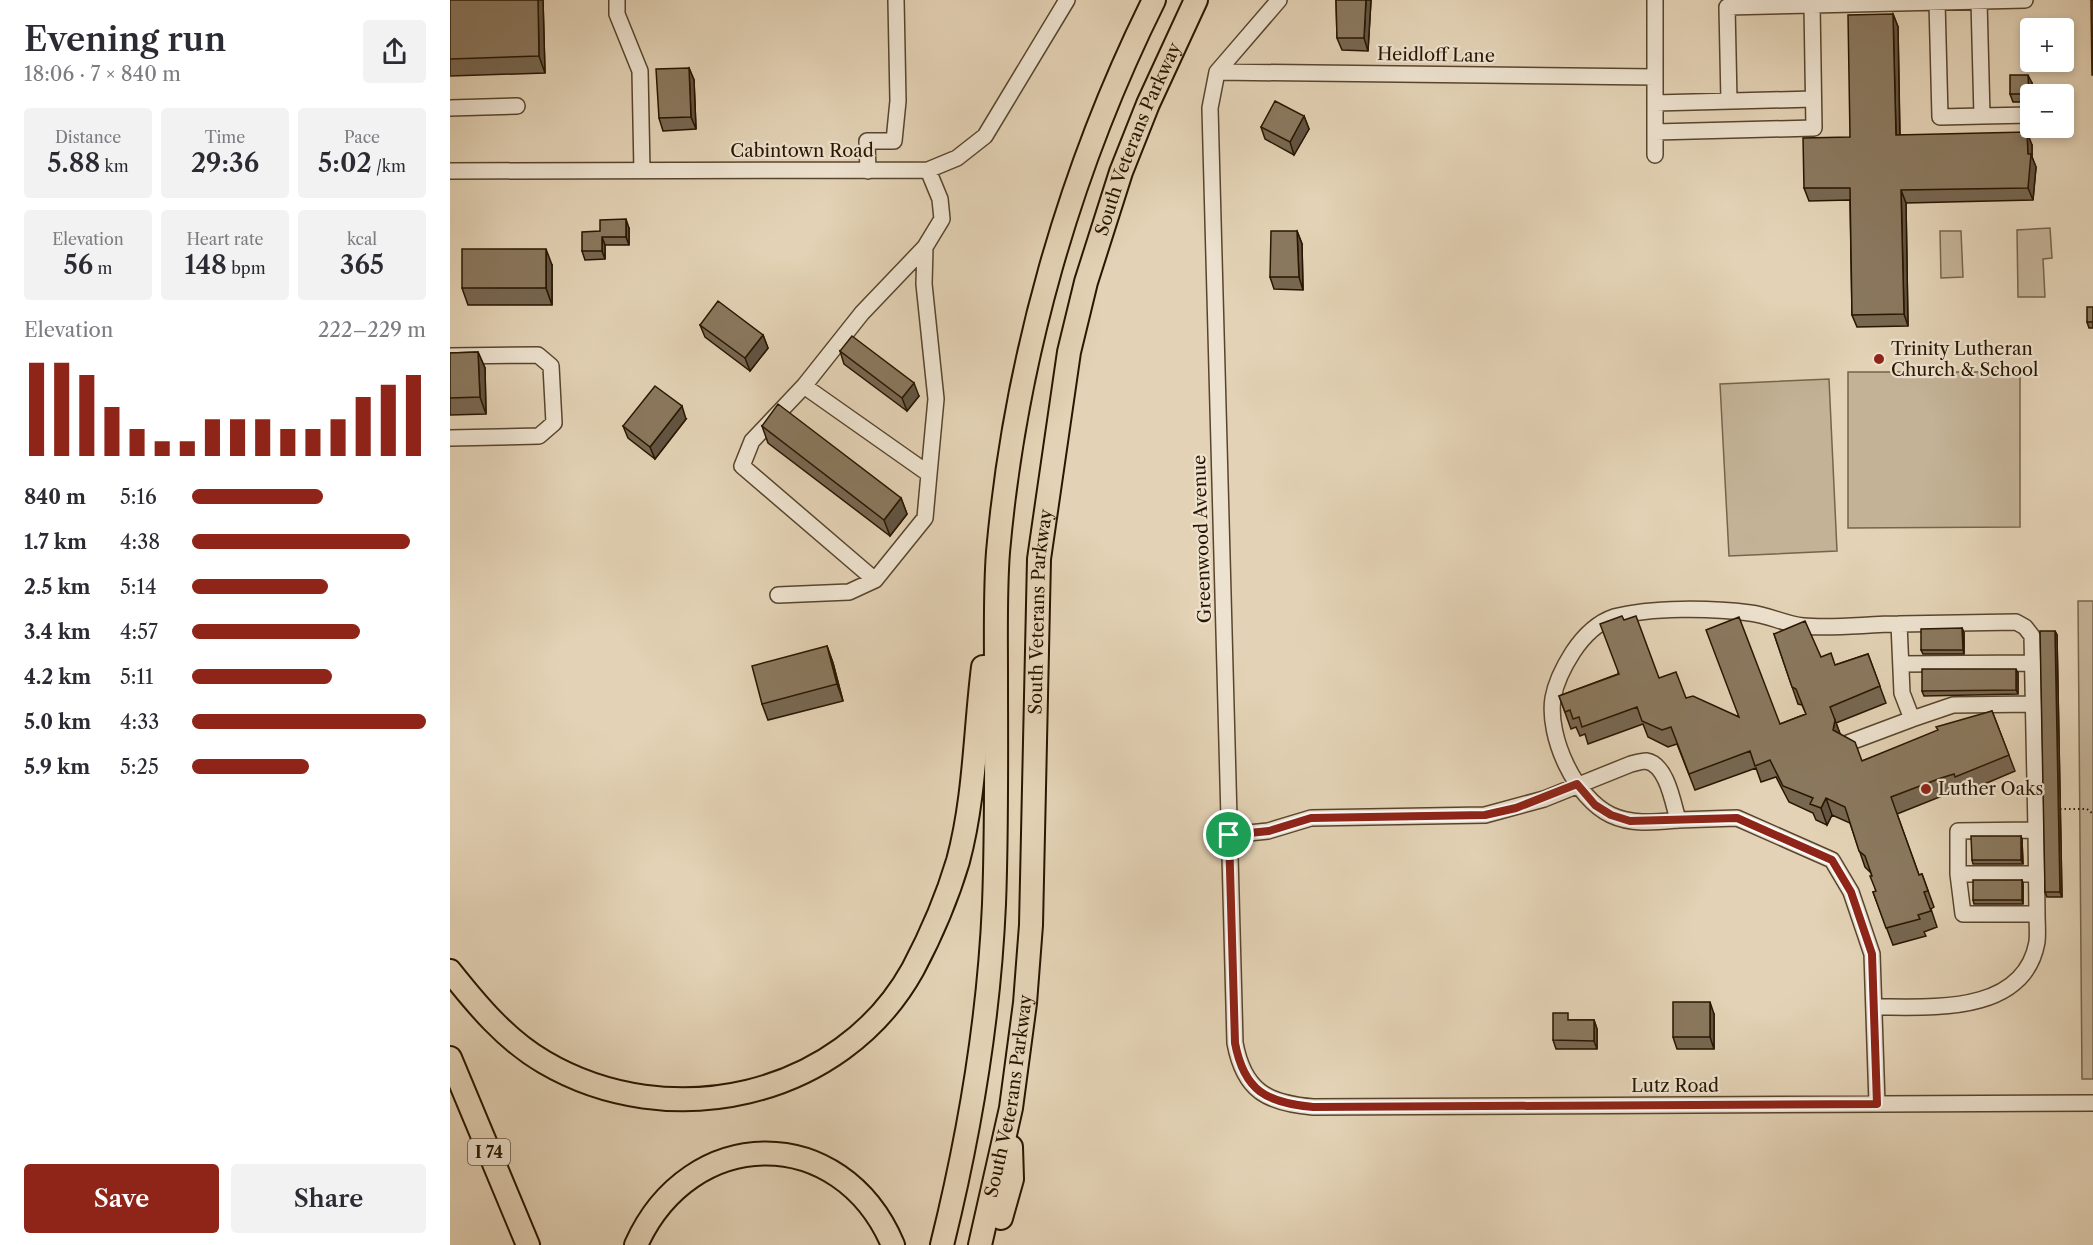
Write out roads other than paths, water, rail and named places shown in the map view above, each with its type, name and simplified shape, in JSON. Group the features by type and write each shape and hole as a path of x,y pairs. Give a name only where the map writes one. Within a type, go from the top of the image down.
{"highway":[{"name":"South Veterans Parkway","path":"942,1245 960,1174 977,1083 991,959 995,844 998,555 1004,495 1020,398 1042,299 1063,225 1093,138 1154,0"},
{"name":"South Veterans Parkway","path":"980,1245 1011,1108 1025,1003 1031,925 1039,559 1058,415 1069,352 1109,208 1148,104 1196,0"},
{"path":"450,971 482,1011 510,1036 543,1061 573,1077 608,1091 647,1099 691,1101 745,1094 780,1082 836,1054 880,1014 912,971 938,919 958,860 969,800 998,555"},
{"name":"I 74","path":"450,1058 528,1245"},
{"path":"993,1245 1011,1179 1011,1108"},
{"path":"636,1245 657,1207 689,1177 712,1164 756,1153 784,1155 831,1172 853,1187 874,1209 893,1245"}],"street":[{"path":"617,0 617,14 640,71 642,171"},
{"path":"868,171 867,141 894,141 898,90 896,0"},
{"name":"Cabintown Road","path":"450,171 928,170 957,158 985,136 1066,0"},
{"path":"1216,72 1279,0"},
{"path":"1655,0 1655,154"},
{"path":"1729,101 1727,7 2025,0"},
{"path":"1978,1 1982,117"},
{"path":"1937,2 1940,117 2020,115"},
{"path":"1655,132 1814,128 1812,5"},
{"name":"Heidloff Lane","path":"1216,72 1655,77"},
{"name":"Greenwood Avenue","path":"1216,72 1210,108 1235,1043 1239,1063 1247,1080 1259,1092"},
{"path":"1655,103 1813,99"},
{"path":"450,108 517,105"},
{"path":"875,580 742,466 752,441 804,386 862,313 925,247 942,219 940,199 928,170"},
{"path":"778,595 849,592 875,580 925,518 936,399 924,284 925,247"},
{"path":"450,356 538,356 551,366 554,423 539,436 450,438"},
{"path":"804,386 929,474"},
{"path":"1875,1007 1946,1006 1975,1002 2002,991 2019,979 2030,962 2037,941 2032,636 2025,627 2016,622 1803,626 1751,613 1694,611 1652,612 1613,618 1596,626 1581,639 1562,670 1553,699 1555,727 1564,759 1577,784 1595,805 1611,815 1630,821 1737,818 1832,860 1851,892 1872,954 1877,1104"},
{"path":"1899,624 1902,693 1912,719"},
{"path":"1900,664 2032,663"},
{"path":"1848,743 1953,705 2033,704"},
{"path":"1229,835 1269,831 1311,818 1485,815 1516,808 1631,764 1646,761 1658,767 1664,777 1678,820"},
{"path":"2036,830 1958,831 1958,874 1963,914 2037,914"},
{"path":"1958,874 2037,873"},
{"name":"Lutz Road","path":"1259,1092 1283,1104 1313,1107 2093,1103"}],"place":[{"name":"Trinity Lutheran Church & School","path":"1879,359"},
{"name":"Luther Oaks","path":"1926,789"}]}
